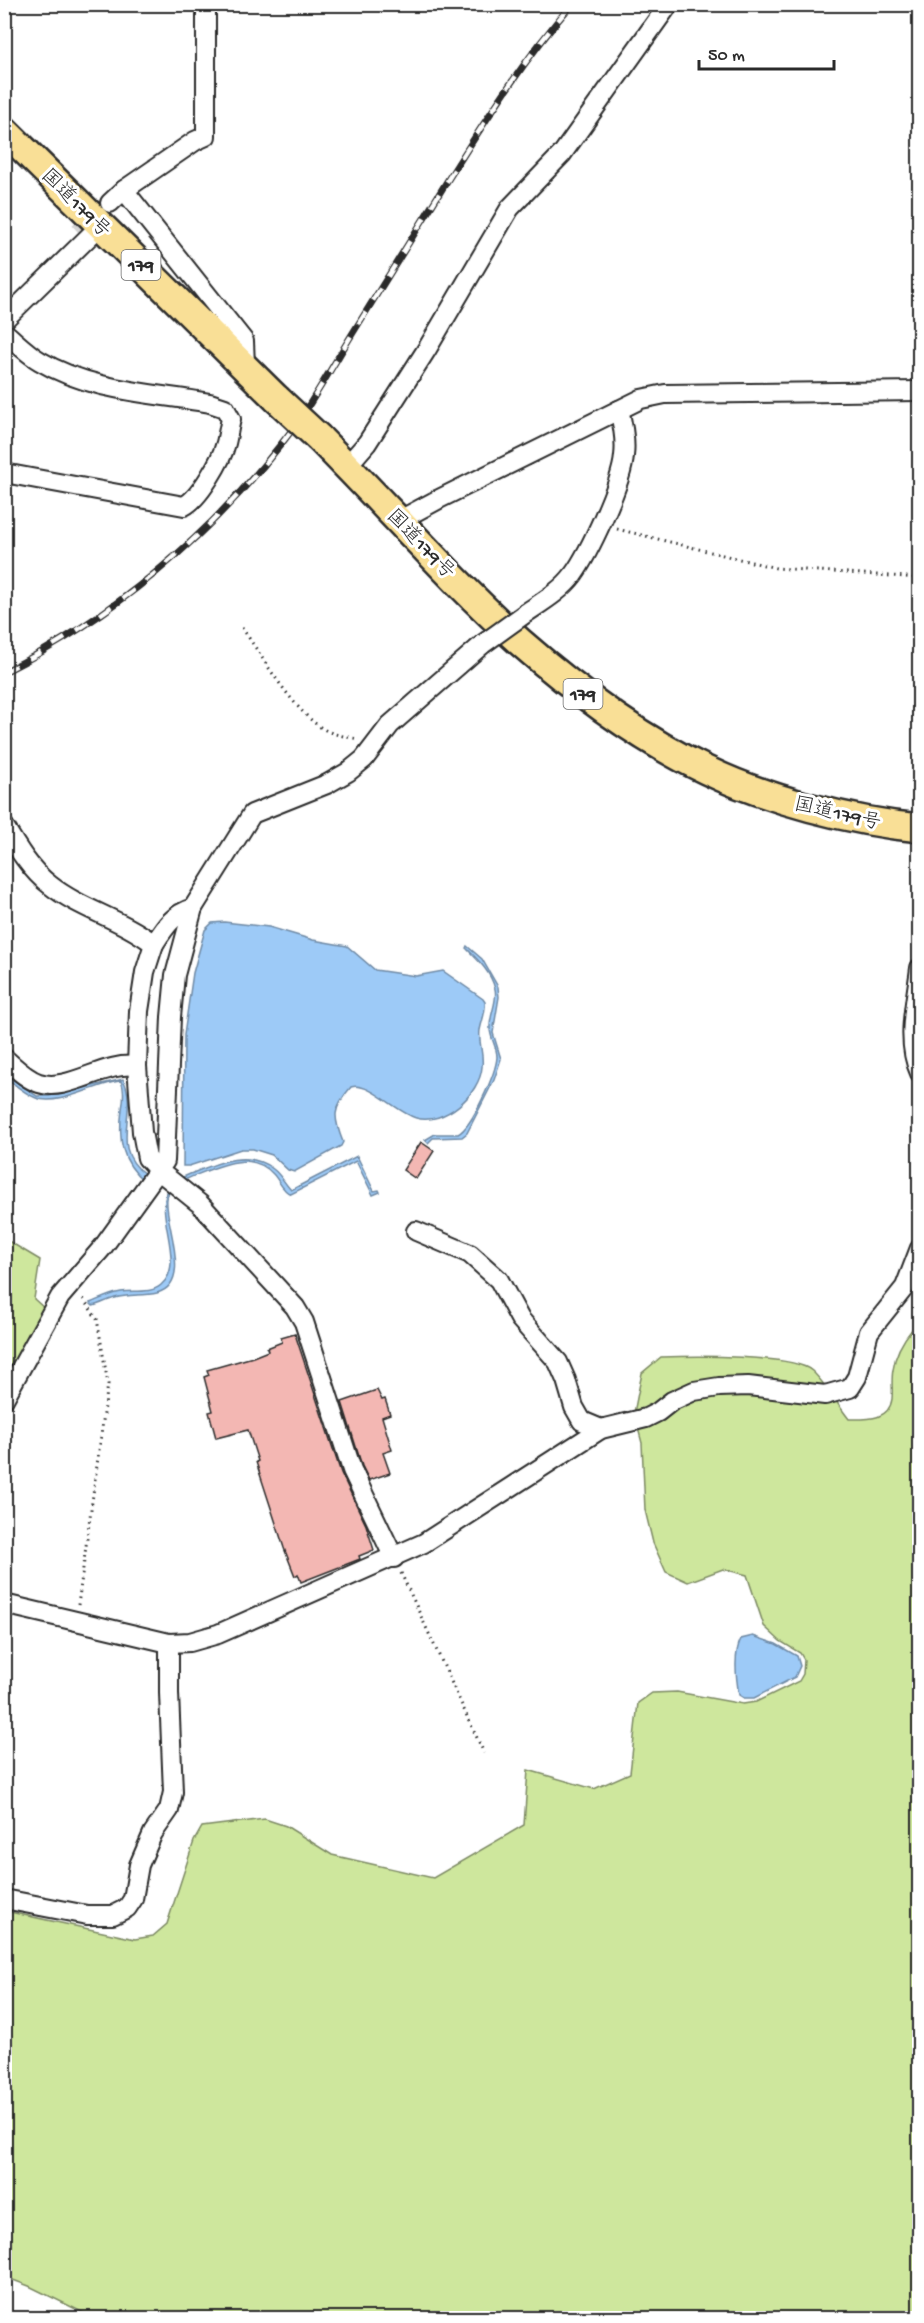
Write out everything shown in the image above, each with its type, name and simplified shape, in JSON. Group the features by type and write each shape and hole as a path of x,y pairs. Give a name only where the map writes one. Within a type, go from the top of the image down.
{"highway":[{"name":"国道179号","path":"4,130 319,438 519,641 578,691 637,732 706,771 778,798 850,818 920,828"}],"street":[{"path":"4,320 124,190 195,141 206,136 206,4"},
{"path":"347,466 367,443 427,349 510,208 562,154 669,4"},
{"path":"124,190 244,341 245,366"},
{"path":"4,303 96,220"},
{"path":"4,332 39,361 63,372 96,384 210,402 225,408 231,419 226,445 217,465 192,502 184,506 4,473"},
{"path":"400,520 641,399 665,394 920,391"},
{"path":"4,1399 60,1297 103,1247 165,1161 175,975 193,908 252,814 327,784 348,772 364,759 390,725 483,645 559,590 572,576 584,558 620,478 624,456 624,429 619,410"},
{"path":"4,826 35,871 50,885 137,931 154,944"},
{"path":"193,908 181,912 167,924 154,944 145,972 139,1011 136,1066 147,1158 159,1171 200,1204 295,1306 304,1322 352,1470 394,1558"},
{"path":"920,968 912,1041 915,1062 920,1073"},
{"path":"4,1058 28,1078 41,1084 56,1084 73,1080 109,1067 136,1066"},
{"path":"416,1231 470,1254 499,1280 520,1319 558,1362 574,1407 582,1421 601,1429"},
{"path":"4,1604 169,1643 189,1642 218,1634 424,1543 601,1429 646,1418 672,1401 694,1391 748,1386 825,1395 850,1388 857,1377 868,1332 904,1287 920,1248"},
{"path":"4,1899 87,1915 113,1915 127,1908 133,1899 139,1865 153,1833 169,1810 174,1792 169,1643"}],"path":[{"path":"599,525 776,568 920,578"},
{"path":"242,628 287,693 309,717 327,730 374,744"},
{"path":"72,1281 97,1318 108,1384 76,1622"},
{"path":"394,1558 484,1753"}],"green space":[{"path":"5,1239 40,1260 34,1299 45,1309 5,1388"},
{"path":"913,1328 920,1339 919,2318 94,2318 29,2286 5,2277 5,1911 135,1939 153,1936 167,1924 194,1841 202,1827 265,1819 286,1826 332,1855 433,1878 524,1825 528,1770 594,1789 630,1773 638,1703 652,1693 677,1692 743,1704 756,1702 799,1681 803,1674 804,1660 800,1653 780,1641 764,1626 747,1575 723,1569 688,1582 666,1572 653,1543 645,1510 642,1443 634,1413 642,1373 661,1357 740,1357 801,1365 817,1376 849,1419 876,1417 882,1415 890,1406 892,1374 896,1358"}],"water":[{"path":"224,922 269,927 313,940 347,946 375,970 416,976 443,971 485,1002 480,1030 482,1067 475,1087 459,1106 438,1117 427,1119 408,1115 366,1089 358,1086 351,1087 337,1107 337,1126 343,1142 341,1146 294,1172 288,1170 272,1155 253,1149 241,1149 183,1166 184,1035 193,973 205,930 212,923"},
{"path":"467,946 482,959 498,987 499,997 493,1033 501,1059 494,1080 467,1133 462,1137 433,1138 428,1143 425,1140 435,1134 458,1134 464,1129 482,1099 496,1065 497,1053 490,1030 495,989 487,972 466,948"},
{"path":"4,1074 37,1096 49,1096 123,1079 128,1104 126,1141 128,1153 146,1175 145,1182 131,1166 123,1149 121,1120 124,1095 121,1081 67,1097 45,1100 20,1089"},
{"path":"357,1156 374,1191 379,1190 380,1192 373,1195 356,1161 291,1194 264,1166 253,1162 230,1163 184,1180 183,1177 228,1161 251,1159 273,1169 291,1190"},
{"path":"171,1186 167,1197 167,1210 176,1265 174,1277 168,1287 157,1293 120,1297 93,1306 90,1303 113,1294 157,1288 168,1275 171,1263 164,1208 166,1196"},
{"path":"753,1636 776,1644 797,1656 800,1666 795,1677 754,1698 744,1698 739,1695 738,1688 736,1666 738,1645 741,1639"}],"building":[{"path":"421,1142 434,1151 416,1179 403,1170"},
{"path":"295,1334 341,1473 366,1525 374,1550 359,1556 360,1559 301,1582 298,1574 295,1576 284,1548 248,1430 216,1438 209,1412 213,1411 204,1377 209,1375 207,1370 268,1351 267,1348 282,1342 281,1338"},
{"path":"377,1390 382,1400 385,1399 390,1414 382,1417 392,1450 383,1453 390,1473 369,1480 362,1466 342,1402"}],"tunnel":[{"path":"78,232 100,212"}],"railway":[{"path":"4,672 44,651 120,601 190,543 253,478 292,430 309,404 492,111 522,67 572,4"}]}
